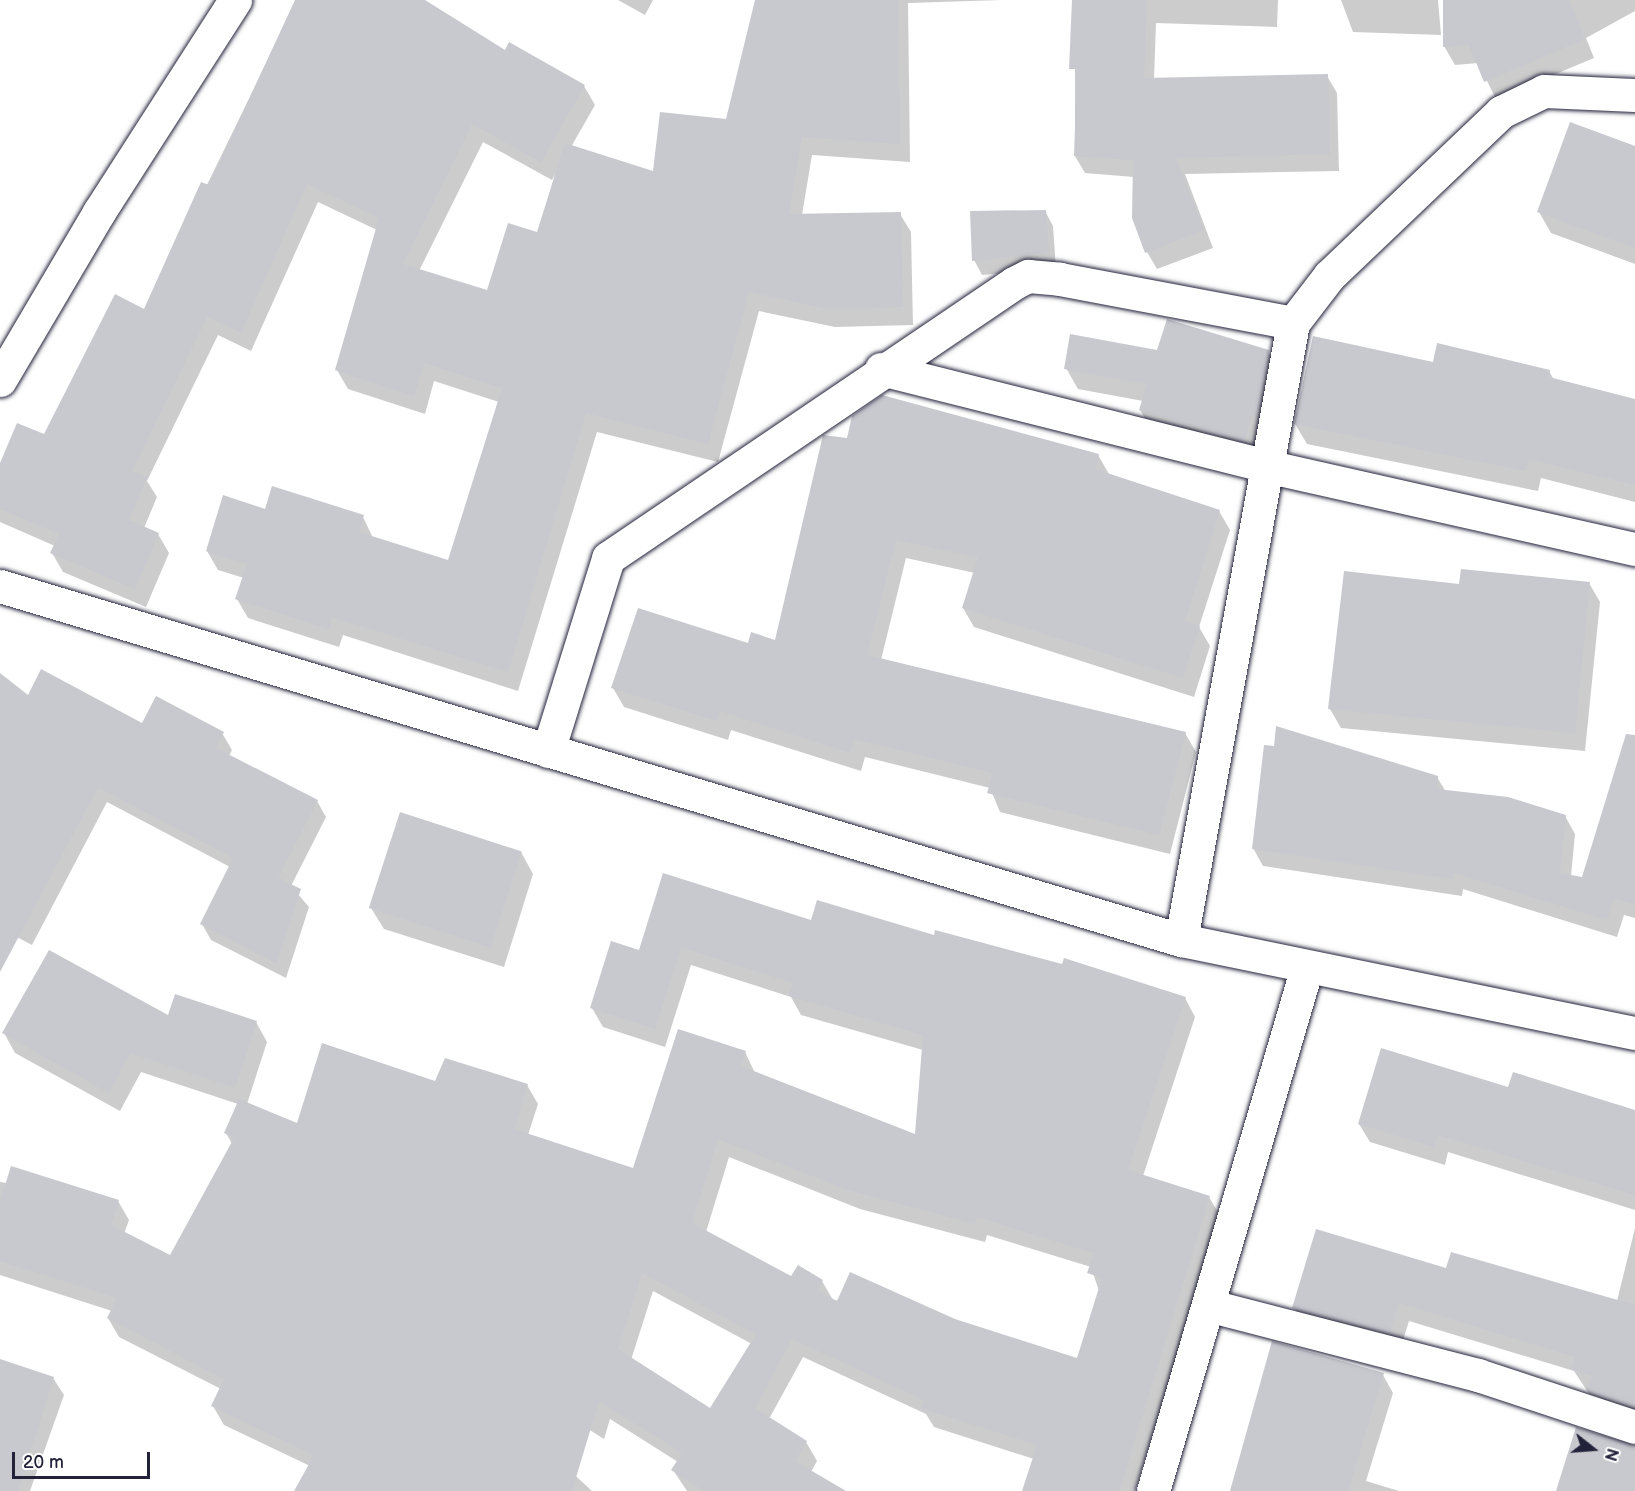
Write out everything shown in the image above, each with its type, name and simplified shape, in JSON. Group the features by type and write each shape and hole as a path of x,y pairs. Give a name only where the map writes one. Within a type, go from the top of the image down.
{"street":[{"path":"0,381 99,212 235,0"},
{"path":"1181,940 1293,323 1329,276 1501,112 1544,91 1635,95"},
{"path":"548,751 603,564 881,369 1028,276 1293,323"},
{"path":"881,369 1266,466 1635,549"},
{"path":"0,586 1181,940 1635,1033"},
{"path":"1153,1491 1211,1306 1307,967"},
{"path":"1211,1306 1478,1375 1635,1427"}],"building":[{"path":"295,0 425,0 505,50 509,42 585,85 541,162 472,124 403,264 487,290 508,223 537,232 565,143 653,171 660,112 726,119 755,0 898,0 900,144 802,137 789,214 901,212 903,307 823,308 749,292 708,444 586,413 508,672 332,617 329,629 235,599 247,564 206,551 223,495 265,509 272,486 364,515 359,532 448,560 502,388 424,363 414,396 335,370 379,218 307,184 241,333 207,317 132,471 147,477 129,520 159,533 135,589 50,553 59,534 0,509 0,463 17,423 44,434 115,294 144,309 201,182 209,185"},
{"path":"1072,0 1147,0 1144,78 1328,74 1330,154 1176,158 1204,230 1145,253 1132,218 1133,160 1074,156 1077,69 1069,69"},
{"path":"1443,0 1569,0 1585,39 1484,82 1469,45 1443,47"},
{"path":"1570,122 1635,146 1635,248 1537,212"},
{"path":"1046,210 1049,253 972,261 970,211"},
{"path":"1167,319 1269,350 1257,416 1252,415 1244,441 1139,410 1147,384 1064,369 1070,334 1157,350"},
{"path":"1313,336 1433,362 1437,343 1550,370 1549,377 1635,399 1635,485 1529,459 1526,471 1294,424"},
{"path":"882,395 1099,454 1095,469 1220,510 1185,621 1200,626 1183,678 962,608 978,557 896,540 867,655 1186,732 1159,835 987,793 993,773 854,739 850,753 720,711 717,721 611,688 638,608 748,643 751,632 775,640 823,435 847,438 852,416"},
{"path":"1461,569 1590,582 1575,733 1328,709 1344,571 1459,584"},
{"path":"41,669 142,723 156,696 224,732 216,748 318,800 278,878 301,889 276,963 200,924 233,858 98,787 0,972 0,673 28,695"},
{"path":"1276,726 1438,776 1437,789 1508,797 1566,815 1560,873 1582,877 1626,734 1635,735 1635,905 1614,898 1607,920 1454,873 1453,879 1252,849 1264,745 1274,746"},
{"path":"400,812 522,852 491,948 369,908"},
{"path":"663,873 811,920 817,900 934,935 935,930 1062,964 1064,958 1186,997 1128,1170 1210,1196 1119,1491 1022,1491 1037,1445 921,1408 924,1400 792,1339 755,1408 807,1441 795,1461 846,1491 704,1491 671,1470 682,1453 599,1401 572,1491 294,1491 314,1455 211,1406 224,1379 107,1318 117,1298 0,1261 0,1202 11,1166 119,1200 111,1225 170,1255 234,1138 224,1133 239,1099 297,1123 322,1043 435,1081 445,1058 528,1084 514,1129 633,1168 678,1029 746,1051 741,1066 915,1134 923,1035 789,996 793,983 681,947 655,1029 590,1008 611,941 639,950","holes":["718,1139 848,1190 975,1224 977,1217 1094,1253 1087,1273 1102,1278 1077,1358 955,1319 850,1272 837,1301 818,1291 823,1280 798,1265 791,1276 692,1223","642,1273 756,1334 710,1408 618,1349"]},
{"path":"49,950 168,1015 175,994 257,1021 235,1088 130,1053 109,1093 2,1033"},
{"path":"1381,1048 1508,1087 1513,1072 1635,1110 1635,1195 1438,1135 1434,1147 1358,1124"},
{"path":"1316,1229 1446,1268 1451,1252 1635,1305 1635,1407 1587,1391 1592,1376 1571,1369 1575,1357 1399,1303 1390,1333 1292,1308"},
{"path":"1272,1341 1384,1373 1348,1491 1230,1491"},
{"path":"0,1359 54,1377 18,1491 0,1491"},
{"path":"1576,1427 1635,1445 1635,1491 1556,1491"}]}
